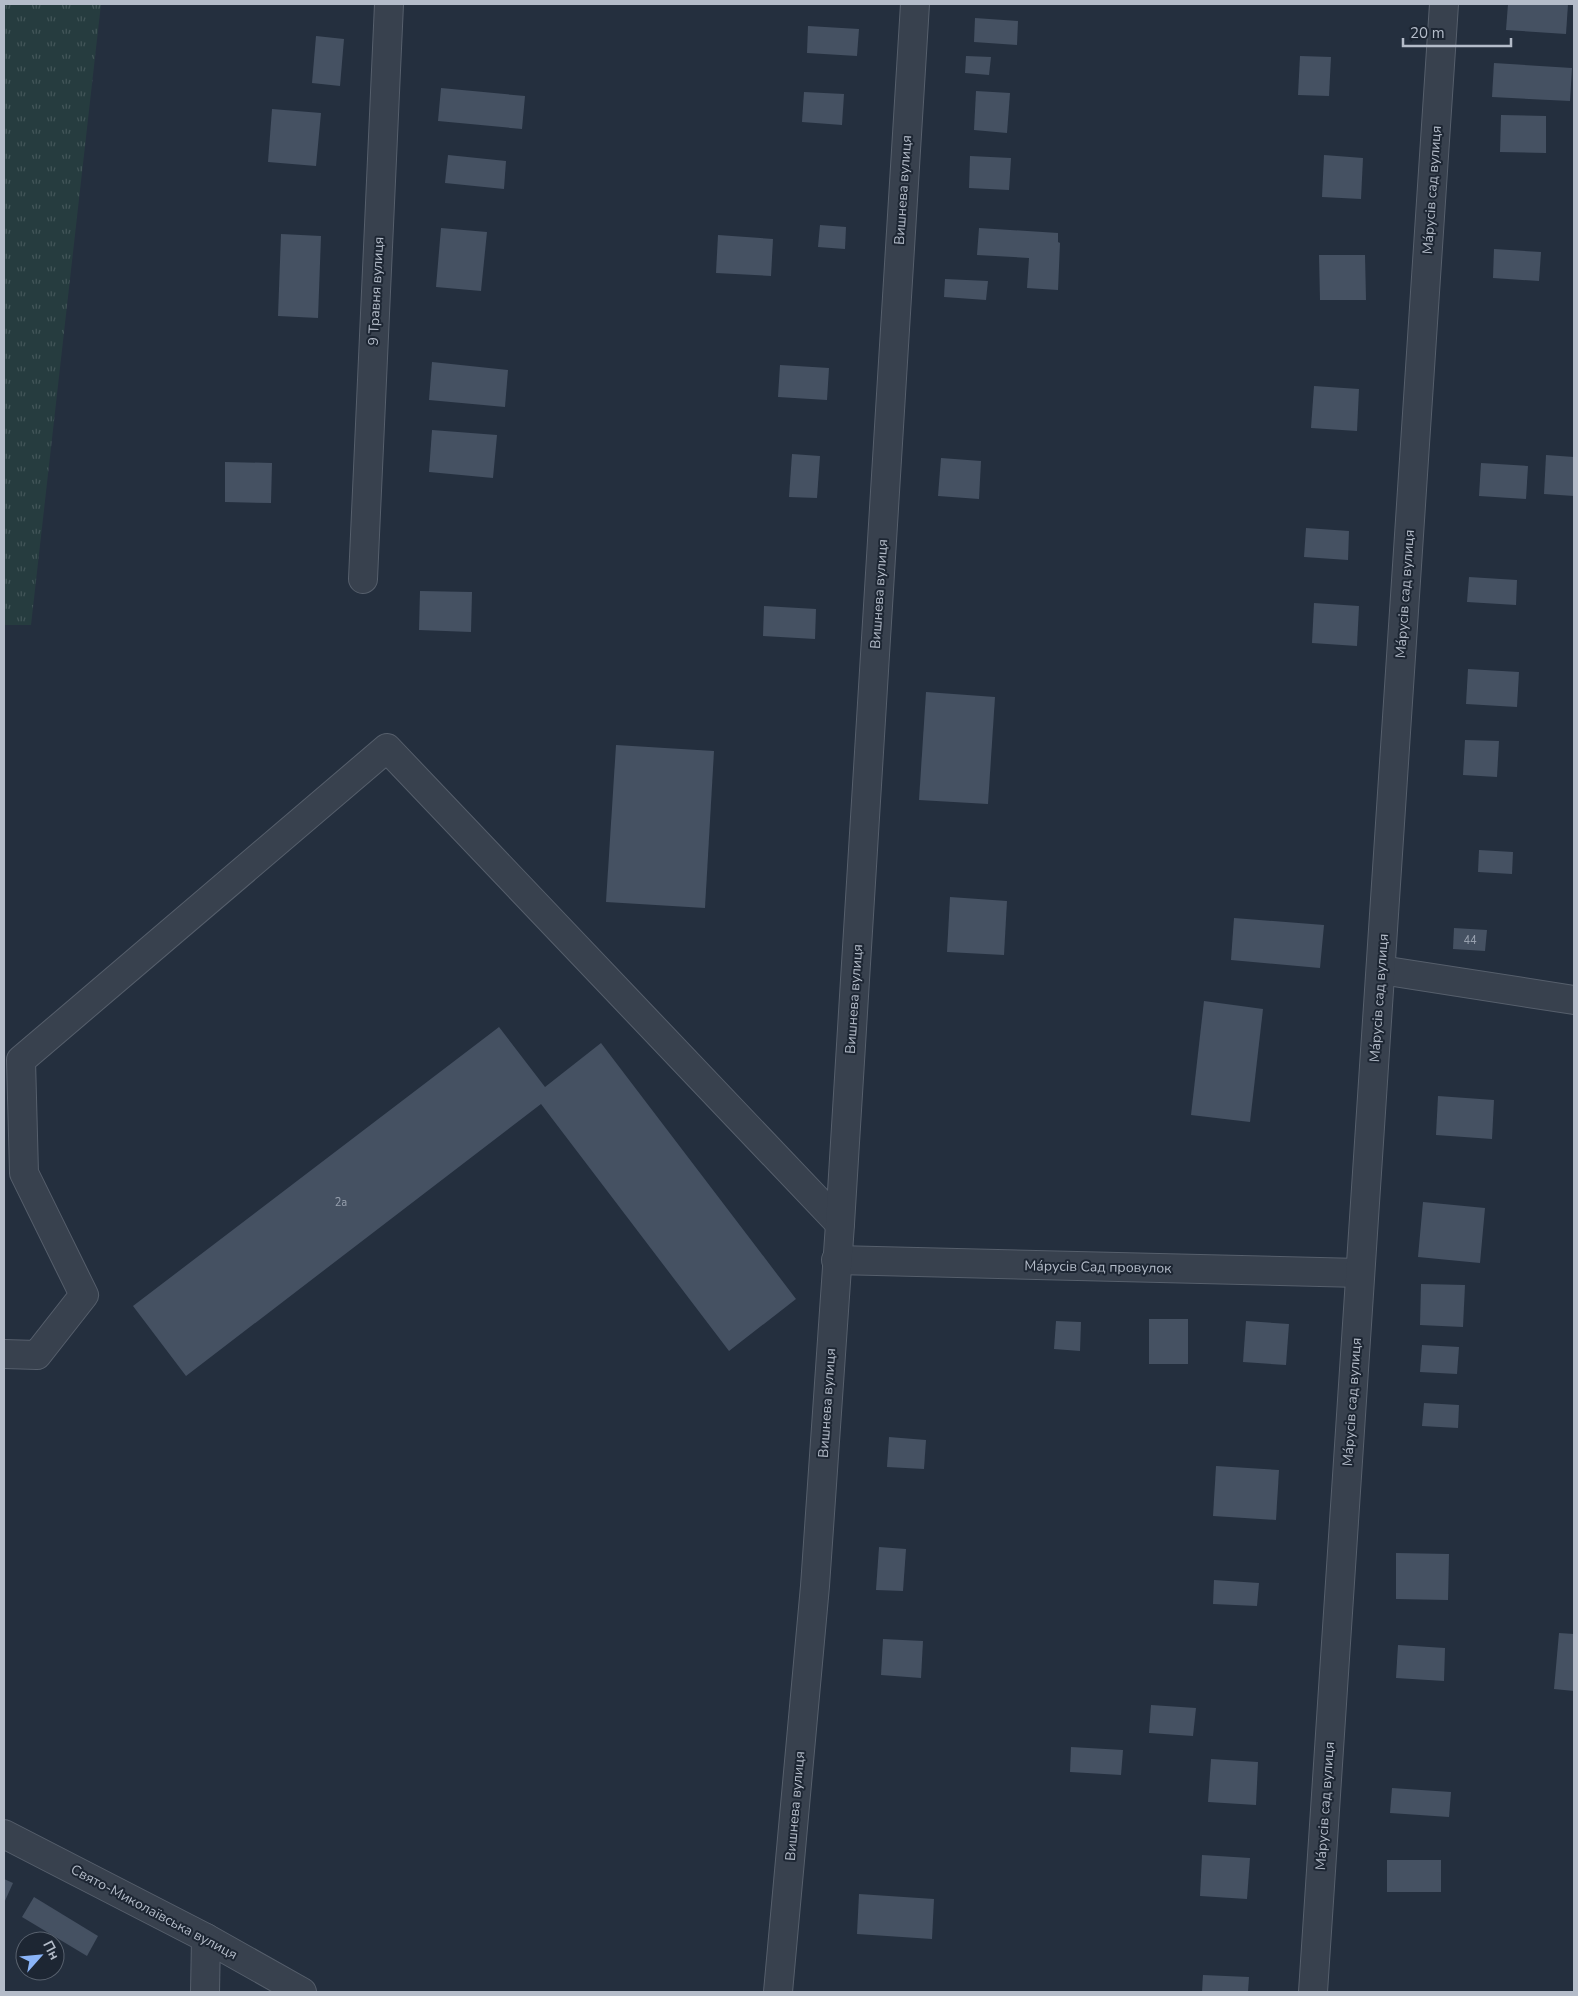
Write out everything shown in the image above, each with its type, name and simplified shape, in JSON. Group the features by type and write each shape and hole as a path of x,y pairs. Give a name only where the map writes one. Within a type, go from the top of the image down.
{"street":[{"name":"9 Травня вулиця","path":"363,579 389,4"},
{"name":"Вишнева вулиця","path":"778,1992 814,1586 840,1224 915,4"},
{"name":"Мáрусів сад вулиця","path":"1313,1992 1444,4"},
{"path":"4,1354 37,1355 84,1295 24,1173 21,1060 387,748 840,1224"},
{"path":"1381,970 1574,1000"},
{"name":"Мáрусів Сад провулок","path":"836,1260 1360,1273"},
{"name":"Свято-Миколаївська вулиця","path":"4,1834 206,1938 302,1992"},
{"path":"205,1992 206,1938"}],"green space":[{"path":"4,4 101,4 31,625 4,625"}],"building":[{"path":"1508,4 1568,4 1566,34 1506,30"},
{"path":"975,18 1018,21 1017,45 974,42"},
{"path":"808,26 859,29 857,56 807,53"},
{"path":"316,36 344,39 340,86 312,83"},
{"path":"966,56 991,57 989,75 965,73"},
{"path":"1300,56 1331,57 1329,96 1298,95"},
{"path":"1494,63 1572,68 1570,101 1492,97"},
{"path":"441,88 525,96 522,129 438,121"},
{"path":"976,91 1010,93 1007,133 974,130"},
{"path":"804,92 844,94 842,125 802,122"},
{"path":"272,109 321,113 316,166 268,162"},
{"path":"1501,115 1546,116 1546,153 1500,152"},
{"path":"448,155 506,161 504,189 445,183"},
{"path":"1324,155 1363,158 1361,199 1322,197"},
{"path":"970,156 1011,158 1009,190 969,188"},
{"path":"820,225 846,227 845,249 818,247"},
{"path":"441,228 487,232 481,291 436,287"},
{"path":"979,228 1058,233 1058,242 1060,243 1058,290 1027,288 1029,258 977,255"},
{"path":"281,234 321,236 318,318 278,316"},
{"path":"718,235 773,239 771,276 716,273"},
{"path":"1494,249 1541,252 1539,281 1493,278"},
{"path":"1319,255 1365,255 1366,300 1320,300"},
{"path":"945,279 988,281 986,300 944,297"},
{"path":"432,362 508,370 505,407 429,400"},
{"path":"780,365 829,368 827,400 778,397"},
{"path":"1314,386 1359,389 1357,431 1311,428"},
{"path":"432,430 497,435 493,478 429,472"},
{"path":"792,454 820,456 817,498 789,497"},
{"path":"1546,455 1574,457 1574,496 1544,494"},
{"path":"941,458 981,461 979,499 938,496"},
{"path":"225,462 272,463 271,503 225,502"},
{"path":"1481,463 1528,466 1526,499 1479,496"},
{"path":"1306,528 1349,531 1348,560 1304,557"},
{"path":"1469,577 1517,580 1516,605 1467,602"},
{"path":"420,591 472,592 471,632 419,630"},
{"path":"1314,603 1359,606 1357,646 1312,643"},
{"path":"764,606 816,609 815,639 763,636"},
{"path":"1468,669 1519,672 1517,707 1466,704"},
{"path":"926,692 995,697 988,804 919,800"},
{"path":"1465,740 1499,741 1497,777 1463,775"},
{"path":"616,745 714,751 705,908 606,902"},
{"path":"1479,850 1513,852 1512,874 1478,872"},
{"path":"950,897 1007,901 1004,955 947,952"},
{"path":"1234,918 1324,925 1320,968 1231,960"},
{"path":"1454,928 1487,930 1485,951 1453,949"},
{"path":"1204,1001 1263,1009 1250,1122 1191,1115"},
{"path":"499,1027 545,1087 601,1043 796,1299 729,1351 541,1104 186,1376 133,1306"},
{"path":"1438,1096 1494,1100 1492,1139 1436,1135"},
{"path":"1423,1202 1485,1208 1480,1263 1418,1257"},
{"path":"1421,1284 1465,1285 1463,1327 1420,1325"},
{"path":"1149,1319 1188,1319 1188,1364 1149,1364"},
{"path":"1056,1321 1081,1322 1080,1351 1054,1349"},
{"path":"1246,1321 1289,1324 1286,1365 1243,1362"},
{"path":"1422,1345 1459,1347 1457,1374 1420,1372"},
{"path":"1424,1403 1459,1405 1458,1428 1422,1426"},
{"path":"889,1437 926,1440 924,1469 887,1467"},
{"path":"1216,1466 1279,1470 1276,1520 1213,1516"},
{"path":"879,1547 906,1549 903,1591 876,1590"},
{"path":"1396,1553 1449,1554 1448,1600 1396,1599"},
{"path":"1214,1580 1259,1583 1257,1606 1213,1604"},
{"path":"1559,1633 1574,1634 1574,1691 1554,1689"},
{"path":"883,1639 923,1641 921,1678 881,1675"},
{"path":"1398,1645 1445,1648 1444,1681 1396,1678"},
{"path":"1151,1705 1196,1708 1193,1736 1149,1733"},
{"path":"1071,1747 1123,1750 1121,1775 1070,1772"},
{"path":"1211,1759 1258,1762 1256,1805 1208,1802"},
{"path":"1392,1788 1451,1792 1449,1817 1390,1813"},
{"path":"1202,1855 1250,1858 1247,1899 1200,1896"},
{"path":"1387,1860 1441,1860 1441,1892 1387,1892"},
{"path":"4,1879 13,1883 4,1903"},
{"path":"859,1894 934,1899 932,1939 857,1934"},
{"path":"34,1897 98,1936 87,1956 65,1943 65,1931 45,1931 22,1917"},
{"path":"1203,1975 1249,1977 1248,1992 1202,1992"}]}
